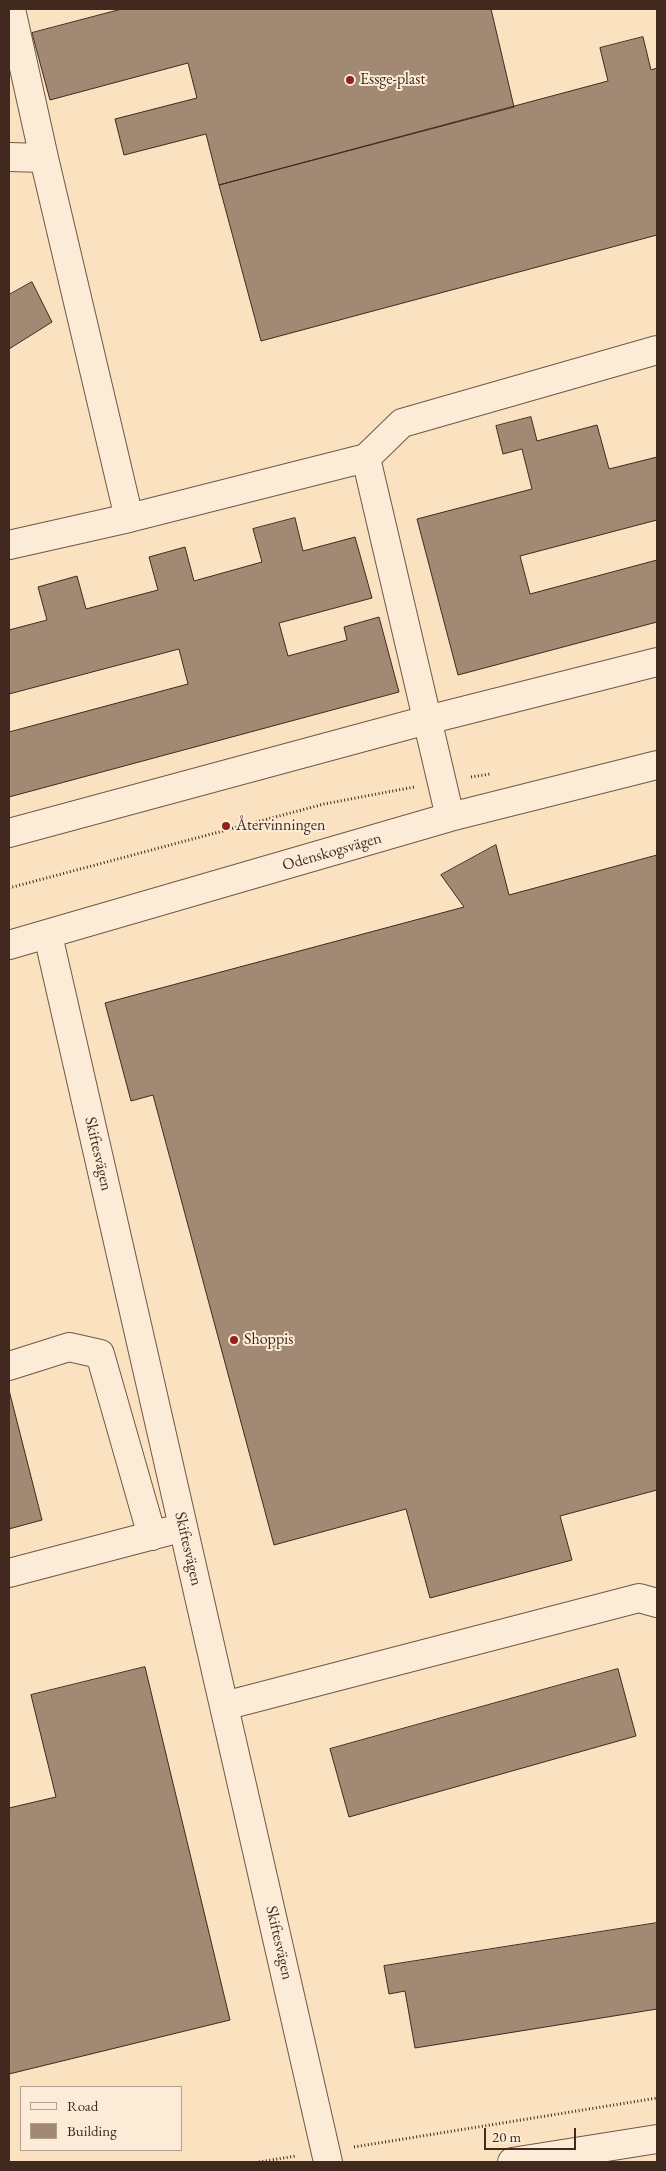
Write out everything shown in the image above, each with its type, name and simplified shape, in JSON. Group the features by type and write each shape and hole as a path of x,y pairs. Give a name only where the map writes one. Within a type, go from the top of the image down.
{"street":[{"path":"11,9 44,158 129,518"},
{"path":"9,157 44,158"},
{"path":"9,545 129,518 366,458 402,422 657,350"},
{"path":"366,458 450,817"},
{"path":"9,834 427,720 657,662"},
{"name":"Odenskogsvägen","path":"9,945 450,817 657,765"},
{"name":"Skiftesvägen","path":"48,935 327,2157"},
{"path":"9,1366 69,1347 100,1354 152,1536"},
{"path":"9,1573 183,1528"},
{"path":"224,1706 639,1598 657,1603"},
{"path":"512,2162 657,2139"}],"path":[{"path":"9,888 324,804 441,781 491,774"},
{"path":"259,2162 327,2157 657,2098"}],"building":[{"name":"Essge-plast","path":"122,9 491,9 514,107 219,185 206,134 124,155 115,119 197,98 188,63 50,100 32,33"},
{"path":"643,37 651,70 657,68 657,235 261,341 219,185 608,81 600,48"},
{"path":"32,282 52,322 9,349 9,295"},
{"path":"531,417 537,441 597,425 609,469 657,457 657,520 520,556 530,594 657,560 657,622 458,675 417,519 532,489 522,449 503,454 496,426"},
{"path":"295,518 303,551 355,537 372,598 279,623 288,656 347,640 344,627 379,617 399,692 9,797 9,732 188,684 179,649 9,694 9,630 47,620 38,587 77,576 86,609 158,590 149,557 185,547 194,581 262,562 253,529"},
{"path":"496,845 509,895 657,855 657,1490 560,1516 572,1560 430,1598 406,1509 274,1545 153,1095 131,1101 105,1003 464,907 441,875"},
{"path":"9,1390 42,1520 9,1529"},
{"path":"145,1667 230,2020 9,2074 9,1808 56,1797 31,1695"},
{"path":"618,1669 636,1736 349,1817 330,1749"},
{"path":"657,1923 657,2009 415,2048 405,1991 389,1994 384,1966"}],"place":[{"name":"Essge-plast","path":"350,80"},
{"name":"Återvinningen","path":"226,826"},
{"name":"Shoppis","path":"234,1340"}]}
